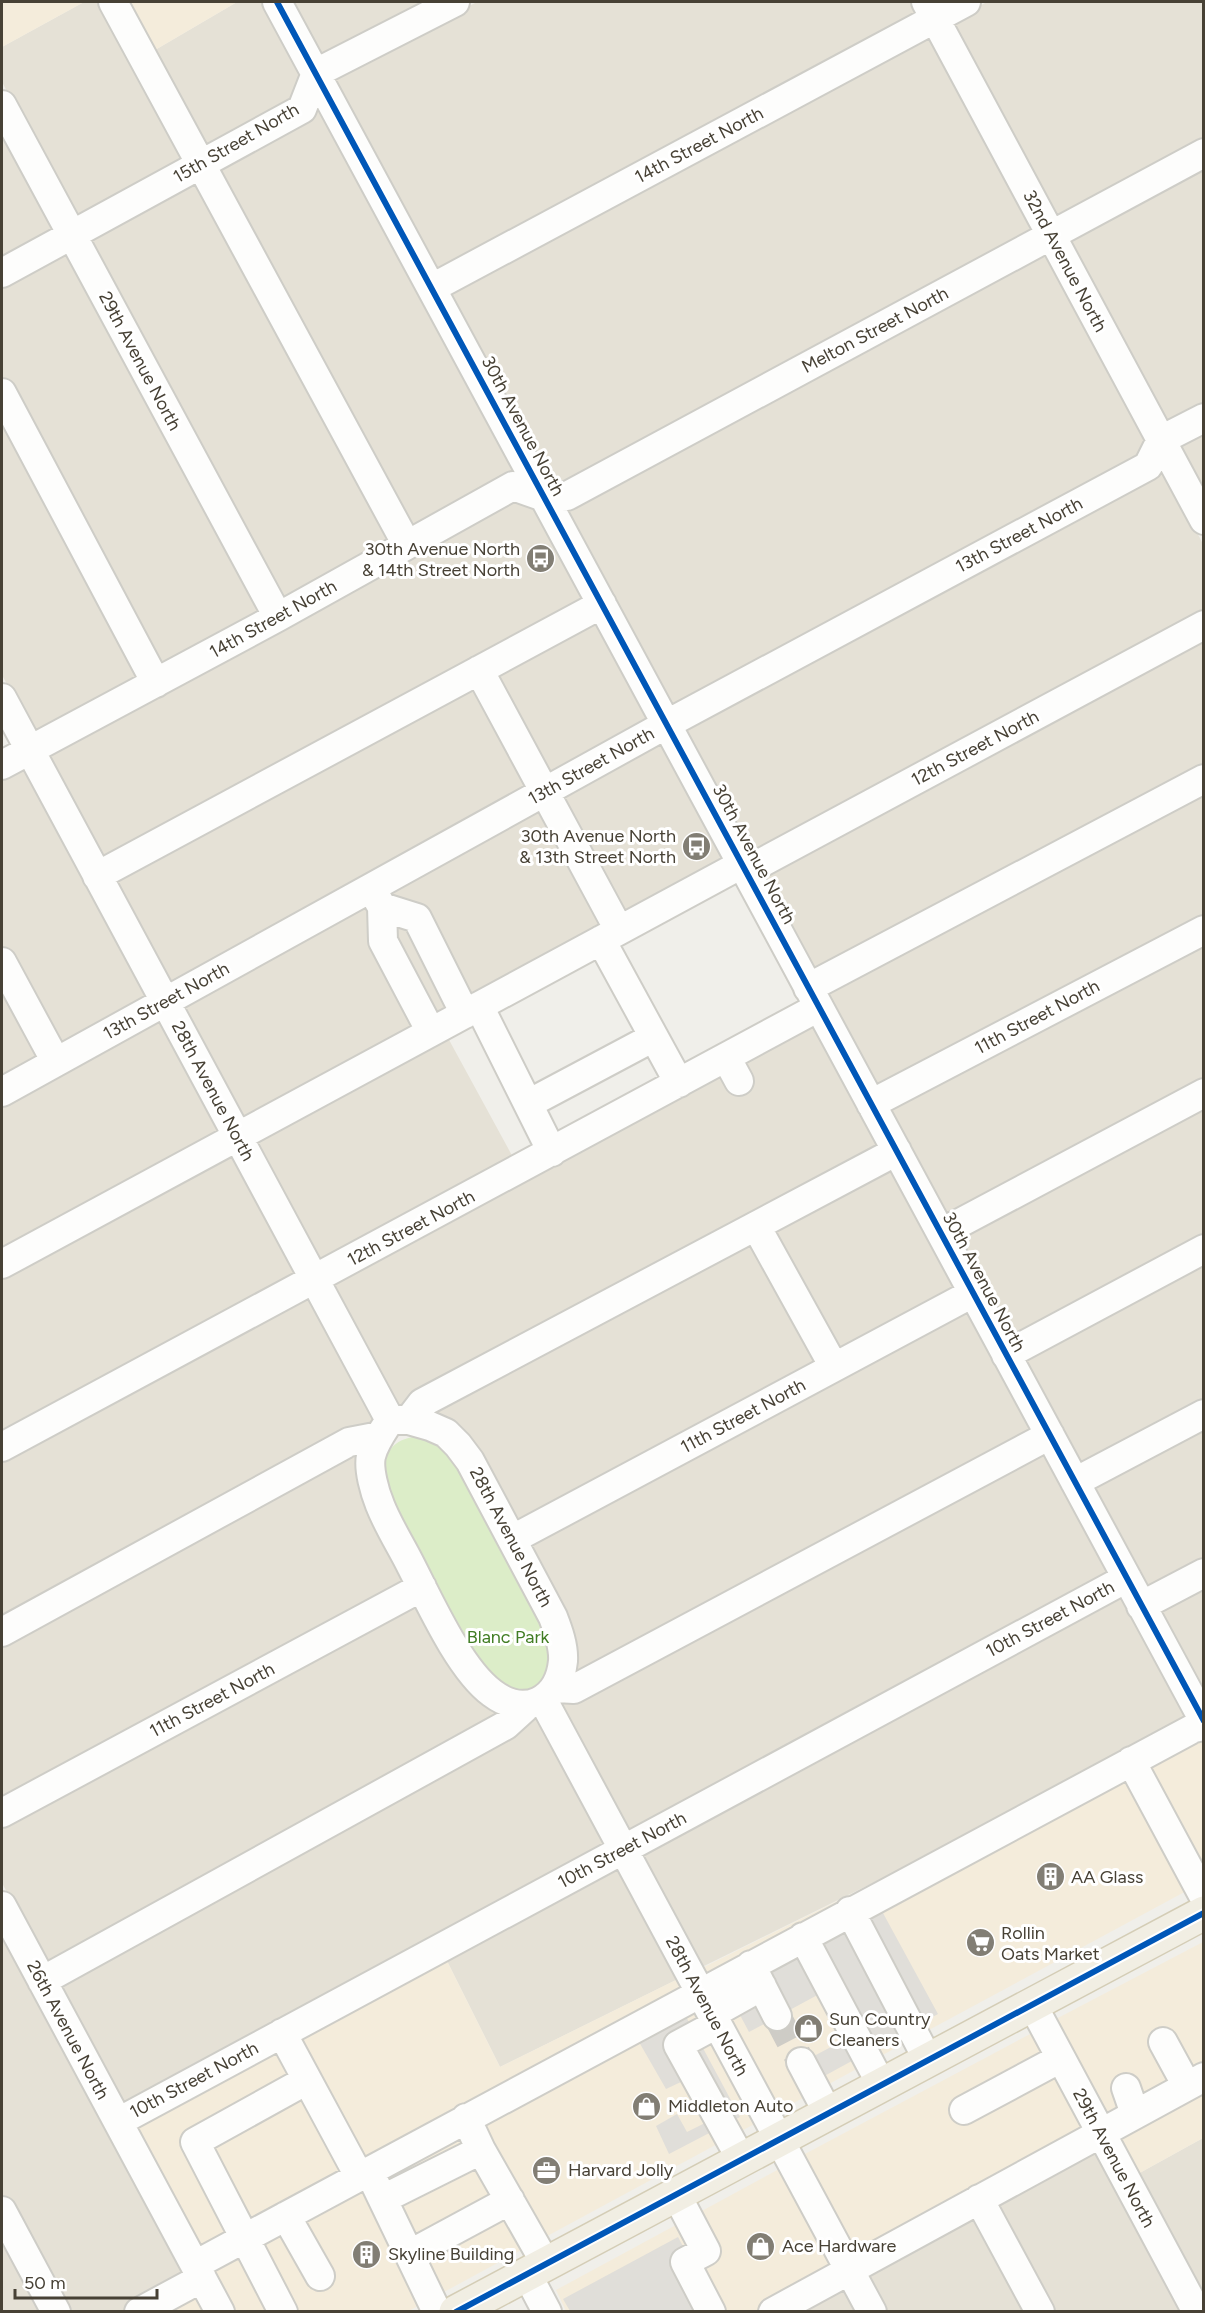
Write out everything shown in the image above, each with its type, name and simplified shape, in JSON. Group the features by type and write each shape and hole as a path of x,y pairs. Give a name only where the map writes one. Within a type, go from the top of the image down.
{"main road":[{"path":"456,2312 1203,1912"}],"street":[{"path":"113,2 407,545"},
{"name":"30th Avenue North","path":"277,2 1203,1721"},
{"path":"316,74 455,2"},
{"name":"14th Street North","path":"432,288 930,10 966,2"},
{"name":"32nd Avenue North","path":"930,10 1203,520"},
{"name":"15th Street North","path":"2,273 302,109 316,74"},
{"name":"29th Avenue North","path":"2,105 278,617"},
{"name":"Melton Street North","path":"544,497 567,496 1203,153"},
{"path":"2,393 156,683"},
{"path":"1161,440 1203,418"},
{"name":"13th Street North","path":"2,1092 165,1002 376,897 544,792 1148,466 1161,440"},
{"name":"14th Street North","path":"2,765 278,617 513,486 544,497"},
{"path":"98,876 602,604"},
{"name":"12th Street North","path":"2,1264 610,935 744,867 1203,625"},
{"path":"479,670 544,792 654,1037 679,1083"},
{"name":"28th Avenue North","path":"2,698 393,1425 446,1432 470,1461 513,1539 553,1617 560,1637 563,1658 542,1698 872,2312"},
{"name":"12th Street North","path":"2,1447 679,1083 733,1069 814,997 1203,779"},
{"path":"376,897 417,918 528,1104 552,1152"},
{"path":"376,897 383,941 431,1032"},
{"path":"383,941 419,922"},
{"name":"11th Street North","path":"871,1104 1203,930"},
{"path":"2,962 56,1062"},
{"path":"528,1104 654,1037"},
{"path":"940,1233 1203,1092"},
{"path":"2,1632 349,1442 393,1425 422,1403 897,1151"},
{"path":"756,1226 834,1367"},
{"path":"1006,1355 1203,1249"},
{"name":"11th Street North","path":"513,1539 973,1293"},
{"path":"1075,1482 1203,1414"},
{"path":"393,1425 371,1457 380,1505 422,1587 477,1681 511,1703 542,1698 574,1689 1050,1436"},
{"name":"10th Street North","path":"1141,1606 1203,1573"},
{"name":"10th Street North","path":"118,2122 1127,1578"},
{"name":"11th Street North","path":"2,1813 422,1587"},
{"path":"42,1981 506,1725 542,1698"},
{"path":"139,2312 246,2237 466,2118 709,2010 756,1976 803,1937 1131,1761 1194,1728 1203,1726"},
{"path":"1131,1761 1203,1897"},
{"name":"26th Avenue North","path":"2,1907 220,2312"},
{"path":"850,1911 928,2060"},
{"path":"803,1937 881,2084"},
{"path":"756,1976 777,2016"},
{"name":"29th Avenue North","path":"1032,2004 1197,2312"},
{"path":"709,2010 678,2045 741,2159"},
{"path":"282,2033 307,2080 364,2174 383,2199 437,2312"},
{"path":"773,2312 1195,2082 1162,2042"},
{"path":"964,2110 1060,2058"},
{"path":"801,2062 828,2113"},
{"path":"283,2312 195,2142 307,2080"},
{"path":"1126,2088 1135,2114"},
{"path":"466,2118 481,2150 510,2200 536,2269 547,2312"},
{"path":"383,2199 481,2150"},
{"path":"676,2194 706,2251 685,2262 711,2312"},
{"path":"979,2199 1040,2312"},
{"path":"410,2254 510,2200"},
{"path":"2,2211 56,2312"},
{"path":"286,2216 320,2276"}],"shaded area":[{"path":"2,2 84,2 2,47"},
{"path":"84,2 106,2 138,60 237,2 265,2 304,75 294,103 77,222 2,82 2,47"},
{"path":"106,2 237,2 138,60"},
{"path":"290,2 434,2 321,60"},
{"path":"477,2 913,2 921,15 437,274 330,77"},
{"path":"987,2 1203,2 1203,142 1056,221 949,22"},
{"path":"930,32 1037,231 565,486 551,487 446,292"},
{"path":"317,99 521,478 283,603 86,239"},
{"path":"2,128 58,232 2,262"},
{"path":"1203,165 1203,406 1166,426 1066,238"},
{"path":"1046,248 1149,441 1140,459 672,710 562,506"},
{"path":"67,250 263,614 35,736 2,675 2,284"},
{"path":"1203,429 1203,497 1175,444"},
{"path":"1161,463 1203,544 1203,614 751,857 681,728"},
{"path":"513,497 537,507 652,721 170,988 44,753"},
{"path":"1203,636 1203,919 876,1090 760,874"},
{"path":"662,738 804,1003 800,1006 731,873 448,1038 515,1161 320,1266 179,1005"},
{"path":"25,764 151,999 2,1081 2,776"},
{"path":"1203,941 1203,1238 1011,1341 885,1107"},
{"path":"160,1016 301,1277 2,1436 2,1104"},
{"path":"814,1021 959,1290 518,1526 398,1410 330,1284"},
{"path":"1203,1260 1203,1562 1146,1592 1020,1358"},
{"path":"310,1294 378,1420 370,1433 407,1583 2,1802 2,1461"},
{"path":"968,1307 1112,1575 628,1836 556,1701 527,1543"},
{"path":"1203,1584 1203,1698 1156,1609"},
{"path":"1121,1592 1193,1725 700,1968 637,1853"},
{"path":"417,1600 537,1712 609,1846 123,2108 2,1883 2,1824"},
{"path":"1193,1725 1203,1744 1203,1882 777,2112 700,1969"},
{"path":"618,1863 680,1978 500,2067 445,1957"},
{"path":"877,1902 938,2014 806,2086 795,2066 848,2038 823,1992 749,2032 724,1985"},
{"path":"2,1929 199,2296 167,2311 2,2311"},
{"path":"1203,1942 1203,2138 1136,2175 1054,2020"},
{"path":"445,1957 500,2067 680,1978 758,2122 407,2312 232,2311 132,2125"},
{"path":"683,2011 740,2117 669,2154 656,2126 677,2114 687,2132 705,2123 683,2081 666,2089 635,2035"},
{"path":"1034,2032 1093,2142 863,2272 803,2155"},
{"path":"1203,2138 1203,2300 1136,2175"},
{"path":"1093,2142 1184,2311 884,2311 863,2272"},
{"path":"781,2168 844,2283 794,2312 566,2311 556,2290"},
{"path":"678,2237 718,2311 570,2311 563,2299"},
{"path":"844,2283 859,2312 794,2312"},
{"path":"199,2296 207,2312 167,2312"}],"green space":[{"name":"Blanc Park","path":"422,1436 450,1452 546,1624 553,1660 543,1687 520,1695 492,1678 478,1666 403,1529 385,1478 387,1457 398,1442"}],"tunnel":[{"path":"777,2016 801,2062"}],"cycle path":[{"path":"277,2 1204,1721"},
{"path":"456,2312 1204,1913"}],"place":[{"name":"30th Avenue North & 14th Street North","path":"541,559"},
{"name":"30th Avenue North & 13th Street North","path":"697,846"},
{"name":"AA Glass","path":"1050,1877"},
{"name":"Rollin Oats Market","path":"980,1943"},
{"name":"Sun Country Cleaners","path":"808,2029"},
{"name":"Middleton Auto","path":"647,2106"},
{"name":"Harvard Jolly","path":"547,2170"},
{"name":"Ace Hardware","path":"761,2246"},
{"name":"Skyline Building","path":"367,2254"}]}
